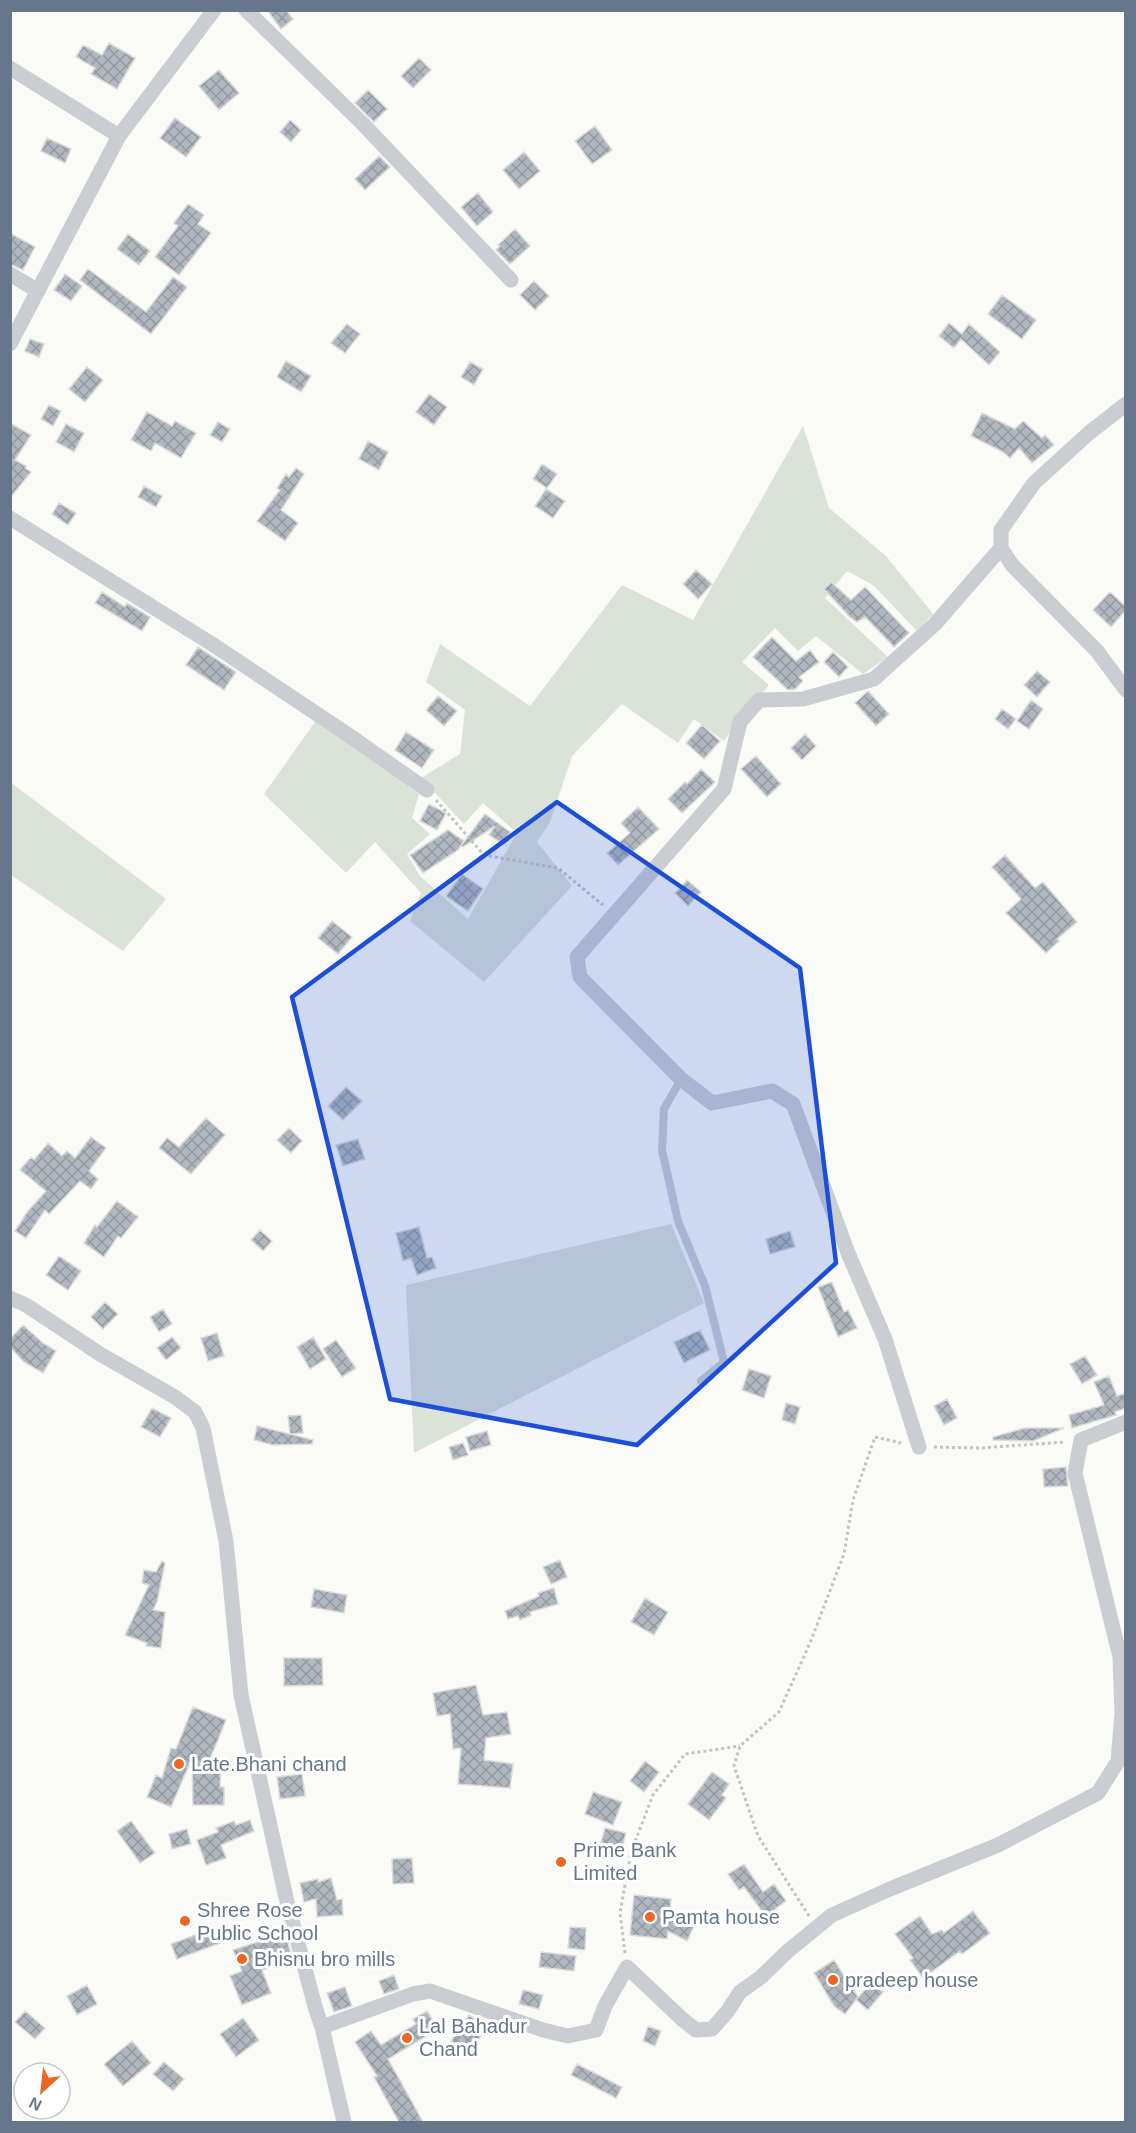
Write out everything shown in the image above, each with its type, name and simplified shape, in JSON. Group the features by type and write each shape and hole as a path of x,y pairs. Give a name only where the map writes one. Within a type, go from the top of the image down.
{"street":[{"path":"10,344 119,136 214,10"},
{"path":"246,10 362,123 511,280"},
{"path":"10,68 119,136"},
{"path":"10,274 38,291"},
{"path":"919,1447 885,1339 848,1252 793,1104 772,1091 712,1103 681,1079 580,977 577,957 724,789 740,722 759,700 803,699 874,679 935,624 1000,549 1001,530 1034,483 1125,404"},
{"path":"10,518 212,644 426,790"},
{"path":"1000,549 1012,565 1097,651 1125,690"},
{"path":"10,1298 26,1305 100,1354 175,1397 195,1412 203,1428 226,1541 241,1695 287,1902 322,2027 344,2122"},
{"path":"322,2027 413,1994 430,1991 543,2030 568,2036 596,2030 605,2006 627,1967 696,2030 712,2029 740,1992 761,1977 832,1915 890,1888 998,1845 1098,1793 1118,1761 1122,1714 1120,1657 1075,1473 1081,1440 1125,1422"}],"lane":[{"path":"681,1079 664,1109 662,1150 678,1221 705,1286 724,1362 701,1381"}],"path":[{"path":"426,790 484,855 558,868 614,913"},
{"path":"817,1928 758,1836 734,1766 740,1746 779,1712 810,1643 844,1554 853,1500 875,1437 919,1447 981,1448 1081,1440"},
{"path":"627,1967 620,1913 631,1851 653,1796 686,1754 740,1746"}],"highlighted area":[{"path":"557,802 800,968 836,1263 637,1445 390,1399 292,997"}],"shaded area":[{"path":"803,426 829,508 886,556 933,614 917,631 873,585 847,571 825,598 888,657 863,674 816,636 798,651 775,628 742,662 769,685 724,741 694,719 678,743 622,704 572,756 550,822 537,842 572,886 484,982 410,921 421,893 375,842 346,873 264,794 317,719 419,794 412,818 430,834 407,854 420,876 468,919 517,833 483,803 464,824 421,778 460,754 465,710 426,682 440,644 530,706 622,585 693,620"},
{"path":"10,782 166,899 123,951 11,875"},
{"path":"671,1224 704,1303 414,1453 406,1285"}],"building":[{"path":"267,10 286,10 293,19 281,29"},
{"path":"109,43 135,58 117,89 91,74 95,68 76,57 83,45 102,55"},
{"path":"419,58 431,70 413,88 401,76"},
{"path":"219,70 239,93 219,110 199,86"},
{"path":"368,90 387,109 374,122 355,103"},
{"path":"175,118 201,137 186,157 160,138"},
{"path":"290,120 301,130 291,142 280,132"},
{"path":"595,126 612,150 592,164 575,141"},
{"path":"47,138 71,149 65,163 41,151"},
{"path":"524,152 540,171 519,189 503,170"},
{"path":"379,156 390,167 365,190 355,179"},
{"path":"478,193 493,212 477,226 461,207"},
{"path":"188,204 204,215 198,224 211,233 179,275 155,257 178,226 174,223"},
{"path":"515,229 530,246 510,264 496,250 500,246 498,245"},
{"path":"10,233 35,247 23,270 10,264"},
{"path":"128,234 150,251 139,265 117,249"},
{"path":"88,269 146,312 173,277 187,287 151,334 80,280"},
{"path":"65,274 82,286 71,301 54,290"},
{"path":"534,281 549,296 535,310 520,295"},
{"path":"1002,295 1036,320 1022,339 988,314"},
{"path":"949,323 962,334 969,324 1000,352 989,365 961,339 954,348 939,336"},
{"path":"347,324 360,334 345,353 331,343"},
{"path":"30,339 44,344 39,357 25,351"},
{"path":"286,361 311,376 301,392 277,377"},
{"path":"470,362 483,369 474,385 461,377"},
{"path":"87,367 103,380 85,402 69,389"},
{"path":"429,394 447,407 434,425 416,412"},
{"path":"49,405 61,411 53,426 41,419"},
{"path":"147,412 172,426 175,421 196,433 181,458 155,443 151,451 131,440"},
{"path":"982,413 1015,429 1023,421 1042,438 1045,435 1054,445 1032,463 1019,448 1010,458 971,436"},
{"path":"218,422 230,429 222,442 210,435"},
{"path":"10,423 31,435 15,460 31,472 10,498"},
{"path":"66,424 84,433 74,452 56,442"},
{"path":"368,441 388,452 379,470 359,459"},
{"path":"542,464 557,474 547,488 533,479"},
{"path":"296,468 304,474 281,510 298,523 285,541 257,521 280,490 277,488 286,474 289,477"},
{"path":"144,486 162,496 156,507 138,497"},
{"path":"546,489 565,501 553,518 535,506"},
{"path":"59,503 76,513 68,525 52,514"},
{"path":"696,570 712,584 698,599 683,584"},
{"path":"831,582 851,600 865,587 909,633 894,647 865,617 857,622 850,617 824,589"},
{"path":"102,592 125,607 127,603 150,617 142,631 95,603"},
{"path":"1110,592 1125,606 1125,611 1111,627 1093,610"},
{"path":"772,637 796,661 810,650 819,662 799,677 803,681 795,689 788,690 753,657"},
{"path":"198,647 236,672 224,690 186,665"},
{"path":"833,652 848,667 839,677 824,662"},
{"path":"1037,671 1050,682 1037,697 1024,685"},
{"path":"868,691 889,714 876,726 855,703"},
{"path":"438,696 457,711 444,726 426,710"},
{"path":"1031,700 1043,709 1029,729 1017,721"},
{"path":"1002,709 1016,719 1008,729 995,719"},
{"path":"702,725 720,741 704,759 686,743"},
{"path":"406,732 434,750 422,768 395,750"},
{"path":"805,734 816,746 802,760 791,748"},
{"path":"756,756 781,784 767,797 741,769"},
{"path":"701,769 715,782 682,813 668,799"},
{"path":"429,804 446,813 437,830 420,821"},
{"path":"638,807 659,829 618,865 607,853 630,833 621,823"},
{"path":"485,814 510,832 503,844 489,835 495,826 463,847 461,846"},
{"path":"448,830 464,841 458,850 423,873 410,855"},
{"path":"1005,855 1035,888 1043,882 1077,922 1057,939 1059,941 1046,953 1006,913 1021,899 992,867"},
{"path":"462,874 483,889 468,911 446,896"},
{"path":"687,880 701,892 688,906 675,893"},
{"path":"332,921 352,937 338,954 318,938"},
{"path":"346,1087 362,1101 343,1120 328,1106"},
{"path":"206,1118 225,1135 191,1174 159,1148 167,1138 179,1147"},
{"path":"289,1128 302,1141 291,1153 277,1140"},
{"path":"91,1137 106,1148 89,1171 98,1179 91,1189 80,1181 49,1214 45,1210 26,1238 15,1231 28,1211 46,1191 20,1170 31,1157 34,1160 48,1143 62,1156 67,1151 75,1158"},
{"path":"358,1139 365,1159 343,1166 336,1145"},
{"path":"117,1201 138,1217 121,1238 118,1236 104,1257 84,1243 95,1225 97,1227"},
{"path":"419,1227 427,1258 432,1257 436,1268 417,1275 411,1258 403,1261 396,1233"},
{"path":"260,1230 272,1241 263,1251 251,1240"},
{"path":"790,1231 795,1247 770,1254 766,1239"},
{"path":"59,1256 81,1271 68,1290 46,1275"},
{"path":"832,1282 844,1312 848,1310 857,1328 838,1337 818,1287"},
{"path":"105,1302 118,1314 103,1329 91,1317"},
{"path":"163,1309 172,1324 159,1332 150,1317"},
{"path":"23,1325 56,1351 43,1373 24,1362 10,1347 10,1339"},
{"path":"700,1330 710,1350 684,1363 674,1342"},
{"path":"217,1333 224,1356 208,1361 201,1338"},
{"path":"172,1337 181,1348 166,1360 157,1348"},
{"path":"313,1337 326,1359 310,1369 297,1347"},
{"path":"336,1340 356,1368 342,1377 323,1349"},
{"path":"1085,1356 1097,1375 1082,1384 1070,1364"},
{"path":"749,1369 771,1376 764,1398 742,1390"},
{"path":"1109,1376 1117,1396 1125,1393 1125,1408 1115,1412 1116,1415 1072,1428 1069,1415 1104,1405 1094,1382"},
{"path":"947,1399 957,1418 944,1425 934,1406"},
{"path":"786,1403 800,1407 795,1424 782,1420"},
{"path":"152,1408 171,1418 160,1437 141,1427"},
{"path":"301,1415 303,1433 290,1434 288,1416"},
{"path":"257,1426 313,1440 312,1444 273,1445 254,1440"},
{"path":"1025,1428 1064,1428 1033,1441 993,1440 993,1437"},
{"path":"487,1431 491,1445 470,1451 466,1437"},
{"path":"463,1443 468,1455 453,1460 449,1447"},
{"path":"1066,1467 1068,1486 1044,1487 1043,1469"},
{"path":"560,1560 567,1577 551,1584 543,1567"},
{"path":"162,1561 165,1563 157,1602 153,1610 165,1612 161,1648 146,1646 147,1643 125,1635 149,1585 142,1583 144,1570 156,1572"},
{"path":"554,1588 558,1604 530,1612 531,1615 520,1620 518,1616 508,1619 505,1611 539,1596 538,1593"},
{"path":"314,1589 347,1595 344,1613 311,1607"},
{"path":"645,1598 668,1612 654,1635 631,1622"},
{"path":"284,1658 322,1658 323,1685 284,1686"},
{"path":"476,1685 483,1715 507,1712 511,1734 486,1738 484,1760 513,1764 510,1788 458,1784 461,1748 453,1749 450,1714 437,1716 433,1693"},
{"path":"193,1707 226,1720 210,1759 221,1759 220,1787 224,1787 224,1805 193,1805 192,1758 171,1807 147,1797 156,1775 162,1778 171,1748 176,1749"},
{"path":"645,1761 659,1772 644,1792 630,1781"},
{"path":"712,1772 729,1784 722,1795 726,1798 709,1820 688,1804"},
{"path":"302,1774 305,1796 280,1799 277,1777"},
{"path":"593,1792 622,1802 613,1825 585,1814"},
{"path":"250,1820 254,1831 221,1845 226,1858 206,1865 197,1840 218,1832 216,1828 234,1821 236,1825"},
{"path":"131,1821 155,1853 140,1863 117,1831"},
{"path":"605,1828 626,1833 622,1848 601,1843"},
{"path":"187,1829 191,1844 172,1849 169,1834"},
{"path":"412,1858 414,1883 393,1884 392,1859"},
{"path":"744,1864 763,1892 774,1884 786,1901 767,1918 744,1887 739,1890 728,1874"},
{"path":"331,1878 337,1900 342,1899 343,1915 317,1917 316,1899 304,1902 300,1883 318,1879 318,1882"},
{"name":"Pamta house","path":"634,1895 671,1899 670,1911 695,1924 687,1941 668,1931 667,1939 630,1935"},
{"path":"973,1911 990,1933 962,1954 960,1951 923,1978 910,1960 913,1958 895,1934 920,1916 932,1934 942,1930 944,1933"},
{"path":"217,1927 223,1942 177,1959 171,1944"},
{"path":"570,1927 586,1928 585,1950 568,1948"},
{"path":"285,1933 293,1960 262,1970 271,1993 242,2005 230,1976 242,1971 233,1950"},
{"path":"541,1952 576,1956 574,1971 539,1967"},
{"name":"pradeep house","path":"834,1960 858,1997 845,2014 834,2006 814,1973"},
{"path":"394,1975 399,1989 384,1994 379,1981"},
{"path":"872,1982 883,1992 868,2010 856,2000"},
{"path":"87,1985 97,2004 77,2015 67,1996"},
{"path":"345,1987 352,2006 334,2012 327,1993"},
{"path":"523,1990 543,1995 539,2009 519,2004"},
{"path":"25,2011 45,2028 35,2039 15,2022"},
{"path":"427,2011 438,2029 388,2059 423,2122 399,2122 374,2077 377,2076 355,2042 371,2031 381,2045 416,2024 413,2019"},
{"path":"469,2015 487,2028 469,2053 451,2041"},
{"path":"243,2018 259,2040 236,2057 220,2034"},
{"path":"648,2026 661,2031 655,2046 643,2041"},
{"path":"132,2041 151,2063 123,2086 104,2064"},
{"path":"164,2062 184,2079 173,2091 153,2074"},
{"path":"577,2064 622,2087 616,2098 571,2075"}],"place":[{"name":"Late.Bhani chand","path":"179,1764"},
{"name":"Prime Bank Limited","path":"561,1862"},
{"name":"Pamta house","path":"650,1917"},
{"name":"Shree Rose Public School","path":"185,1921"},
{"name":"Bhisnu bro mills","path":"242,1959"},
{"name":"pradeep house","path":"833,1980"},
{"name":"Lal Bahadur Chand","path":"407,2038"}]}
